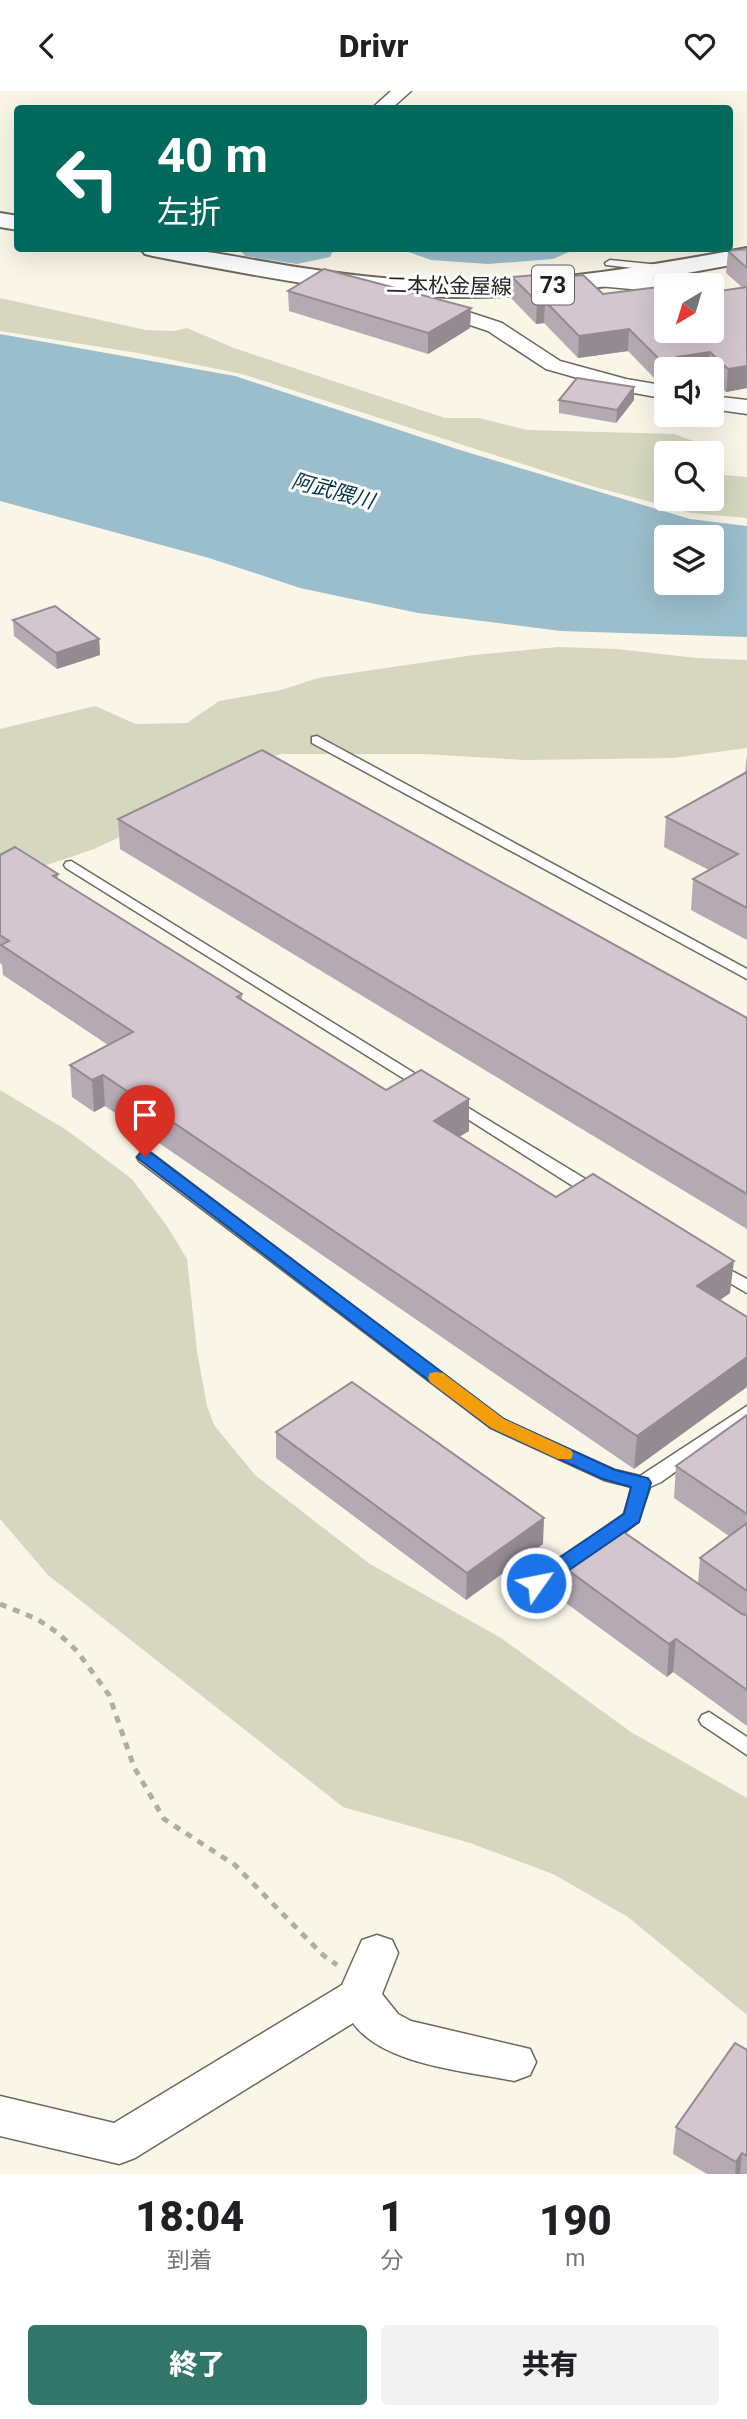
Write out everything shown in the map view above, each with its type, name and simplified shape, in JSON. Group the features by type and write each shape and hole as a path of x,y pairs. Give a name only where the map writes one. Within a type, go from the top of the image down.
{"main road":[{"name":"二本松金屋線","path":"197,252 357,283 487,289 602,272 661,277 747,255"}],"street":[{"path":"385,105 402,91"},
{"path":"357,283 495,327 553,365 654,390"},
{"path":"724,403 747,407"},
{"path":"0,2116 119,2144 367,1977 377,2021 393,2032 514,2063"}],"lane":[{"path":"317,740 747,975"},
{"path":"71,865 605,1198"},
{"path":"145,1157 497,1424 610,1475 642,1483 655,1477 747,1412"},
{"path":"699,1257 747,1286"},
{"path":"536,1583 611,1541 632,1517 642,1483"},
{"path":"709,1720 747,1748"}],"path":[{"path":"0,1604 37,1619 58,1633 77,1651 109,1695 134,1767 164,1819 235,1865 323,1955 367,1977"}],"green space":[{"path":"0,298 146,330 174,331 187,328 234,348 445,418 479,418 527,430 674,434 693,441 654,441 654,503 588,485 242,374 138,353 0,331"},
{"path":"724,475 747,477 747,518 684,511 724,511"},
{"path":"558,647 747,660 747,748 673,758 523,760 424,754 281,754 217,772 169,814 94,849 0,881 0,729 95,706 136,724 187,723 219,701 281,690 318,678 474,655"},
{"path":"0,1090 68,1131 132,1179 169,1229 187,1259 197,1351 207,1406 214,1425 255,1475 370,1564 501,1638 631,1732 747,1798 747,2015 628,1917 553,1874 470,1843 343,1807 48,1575 0,1519"}],"water":[{"path":"242,252 332,252 330,257 297,264 245,256"},
{"path":"408,252 569,252 553,259 488,264 431,260"},
{"name":"阿武隈川","path":"0,334 235,376 460,450 654,508 654,511 690,519 747,526 747,637 561,631 418,613 300,588 209,558 0,501"}],"building":[{"path":"747,249 747,268 729,252"},
{"path":"324,269 471,308 428,333 288,291"},
{"path":"571,272 575,276 583,275 603,294 654,288 654,343 724,343 724,290 747,287 747,366 728,369 724,365 724,357 715,357 710,352 657,357 629,329 579,336 545,301 537,302 512,277"},
{"path":"577,378 634,387 617,410 559,400"},
{"path":"55,606 99,639 56,653 13,620"},
{"path":"262,750 747,1018 747,1194 118,819"},
{"path":"747,772 747,908 693,879 738,854 666,817"},
{"path":"15,847 58,874 53,876 242,994 237,997 386,1090 421,1070 469,1099 434,1121 556,1197 593,1174 734,1261 697,1286 747,1317 747,1357 637,1436 103,1075 92,1080 70,1065 133,1032 1,945 9,941 0,935 0,855"},
{"path":"352,1382 544,1518 467,1573 276,1432"},
{"path":"747,1415 747,1514 676,1466"},
{"path":"747,1523 747,1591 700,1558"},
{"path":"615,1526 747,1615 747,1690 676,1639 669,1644 561,1565"},
{"path":"735,2043 747,2050 747,2156 742,2153 736,2162 676,2127"}],"slow traffic":[{"path":"436,1378 497,1424 564,1454"}],"route":[{"path":"145,1157 497,1424 610,1475 642,1483 632,1517 536,1583"}]}
